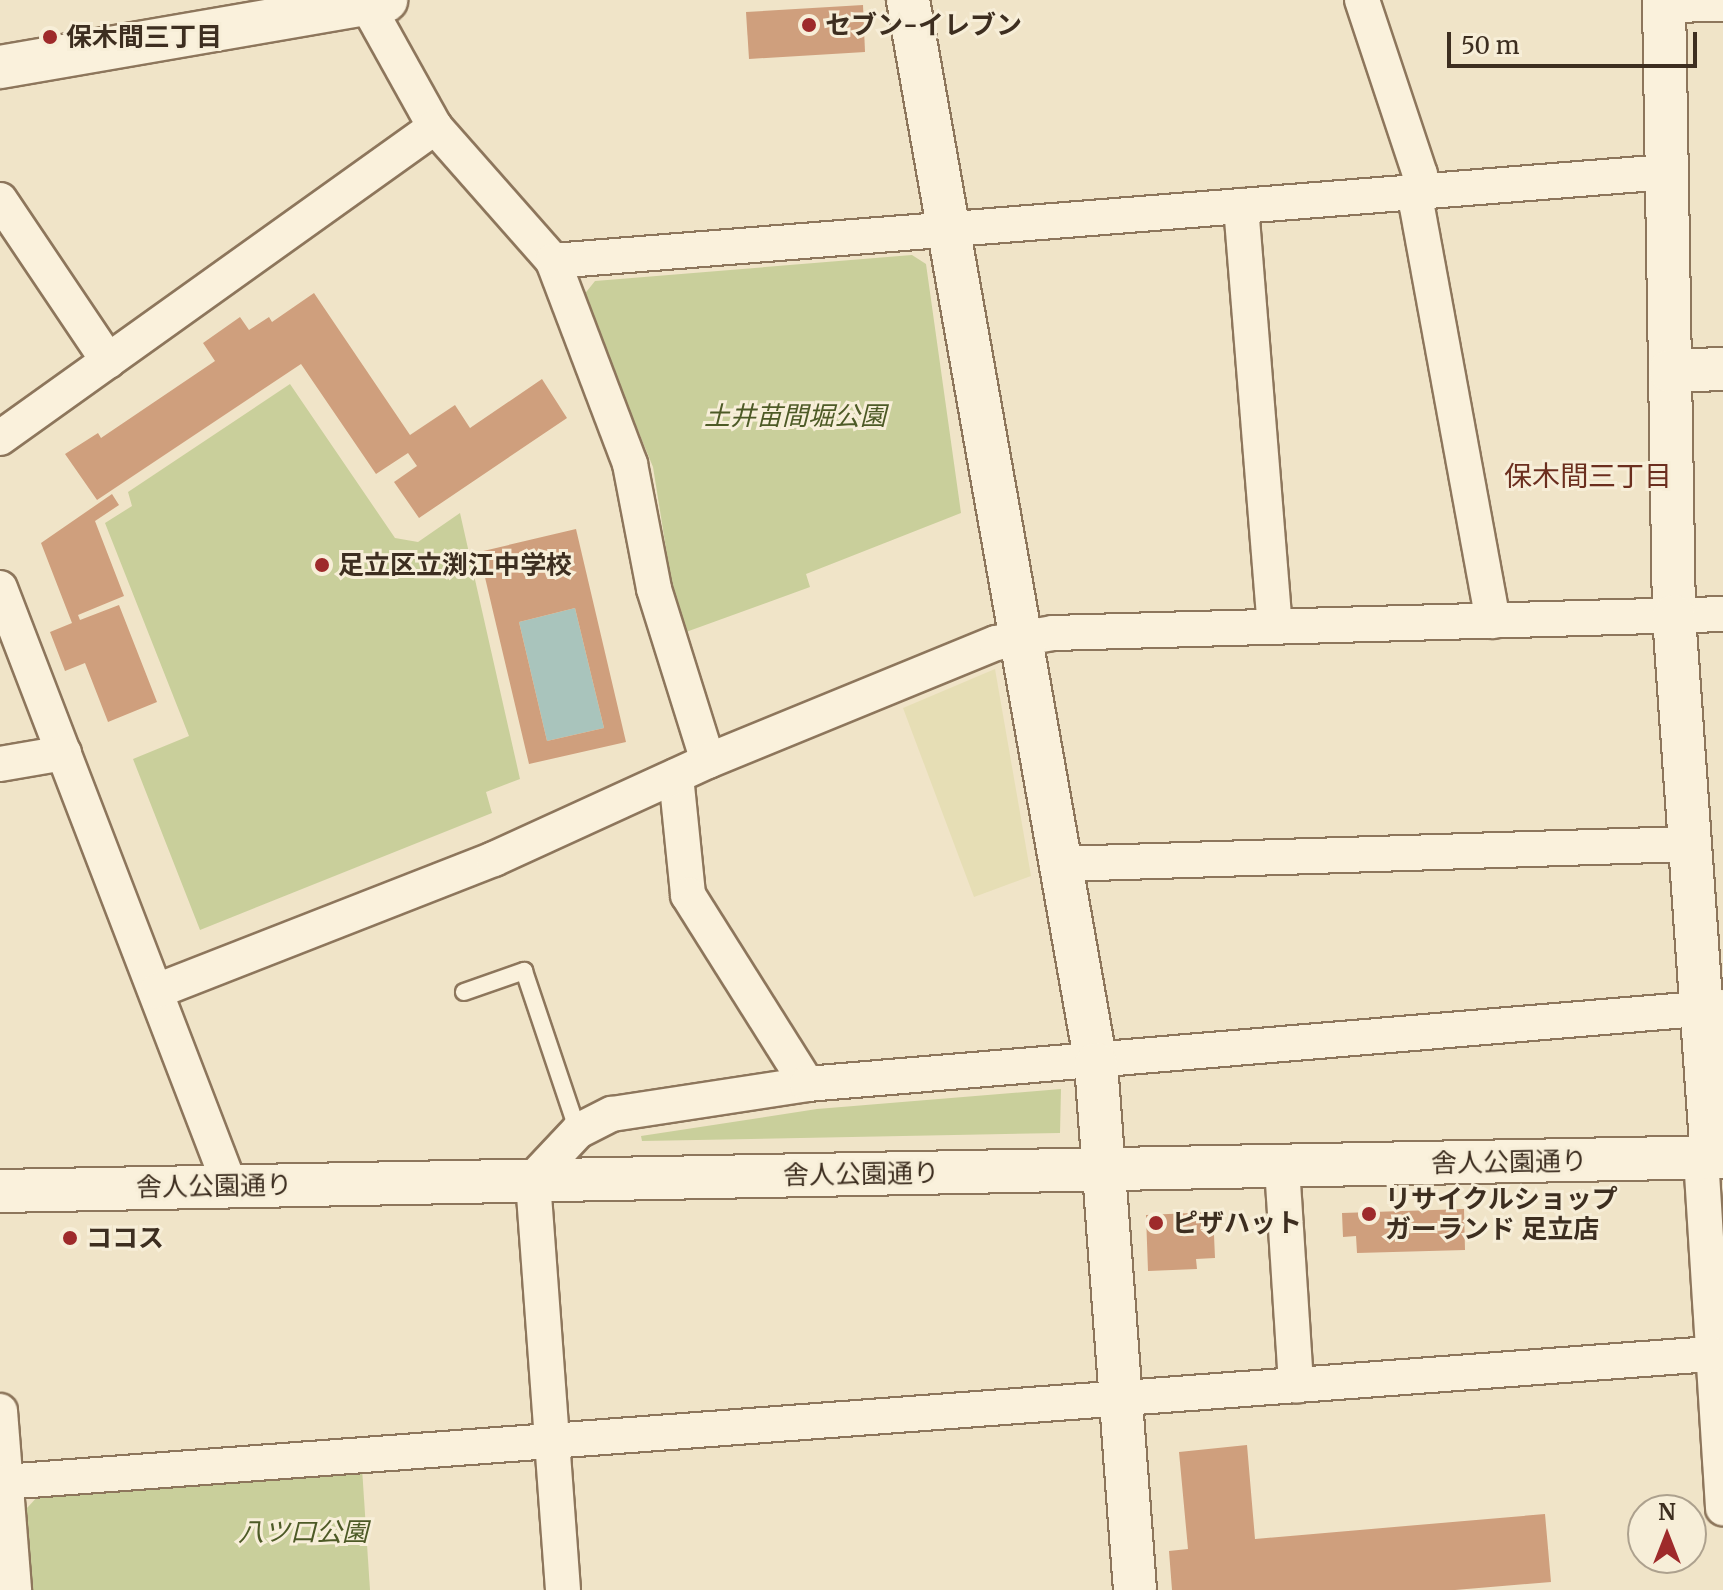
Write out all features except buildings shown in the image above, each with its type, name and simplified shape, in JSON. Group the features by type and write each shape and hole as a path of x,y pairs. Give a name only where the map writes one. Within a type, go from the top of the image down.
{"street":[{"path":"908,0 1018,638 1062,864 1096,1064 1107,1169 1135,1590"},
{"path":"1362,0 1420,174 1417,207 1493,621"},
{"path":"0,67 352,3 435,127 553,261 630,464 654,589 708,761"},
{"path":"1723,4 1664,3 1674,616 1689,844 1714,1008 1711,1354 1723,1508"},
{"path":"0,438 435,127"},
{"path":"553,261 948,227 1666,172"},
{"path":"0,200 108,361"},
{"path":"1241,206 1275,627"},
{"path":"1670,371 1723,369"},
{"path":"0,588 230,1186"},
{"path":"157,991 494,859 708,761 1018,638 1723,614"},
{"path":"0,764 64,753"},
{"path":"676,776 688,895 807,1084"},
{"path":"1062,864 1689,844"},
{"path":"563,1590 533,1179 578,1131 612,1114 807,1084 1096,1064 1714,1008"},
{"name":"舎人公園通り","path":"0,1191 1712,1158"},
{"path":"1282,1167 1296,1386"},
{"path":"4,1482 1711,1354"},
{"path":"0,1411 14,1590"}],"lane":[{"path":"464,992 524,971 578,1131"}],"shaded area":[{"path":"995,669 1031,876 974,897 903,708"}],"green space":[{"name":"土井苗間堀公園","path":"912,255 926,264 961,513 806,574 810,587 686,632 673,592 653,467 583,296 595,281"},
{"path":"290,384 395,538 418,542 460,513 520,779 486,792 492,813 200,930 133,759 189,736 105,523 132,506 128,492"},
{"path":"1061,1089 1060,1133 642,1141 641,1136 817,1109"},
{"name":"八ツ口公園","path":"362,1468 370,1590 33,1590 26,1509 40,1494"}],"water":[{"path":"575,608 604,728 547,741 519,622"}],"place":[{"name":"セブン-イレブン","path":"809,25"},
{"name":"保木間三丁目","path":"50,37"},
{"name":"足立区立渕江中学校","path":"322,565"},
{"name":"リサイクルショップ ガーランド 足立店","path":"1369,1214"},
{"name":"ピザハット","path":"1156,1223"},
{"name":"ココス","path":"70,1238"}],"district":[{"name":"保木間三丁目","path":"1588,476"}]}
